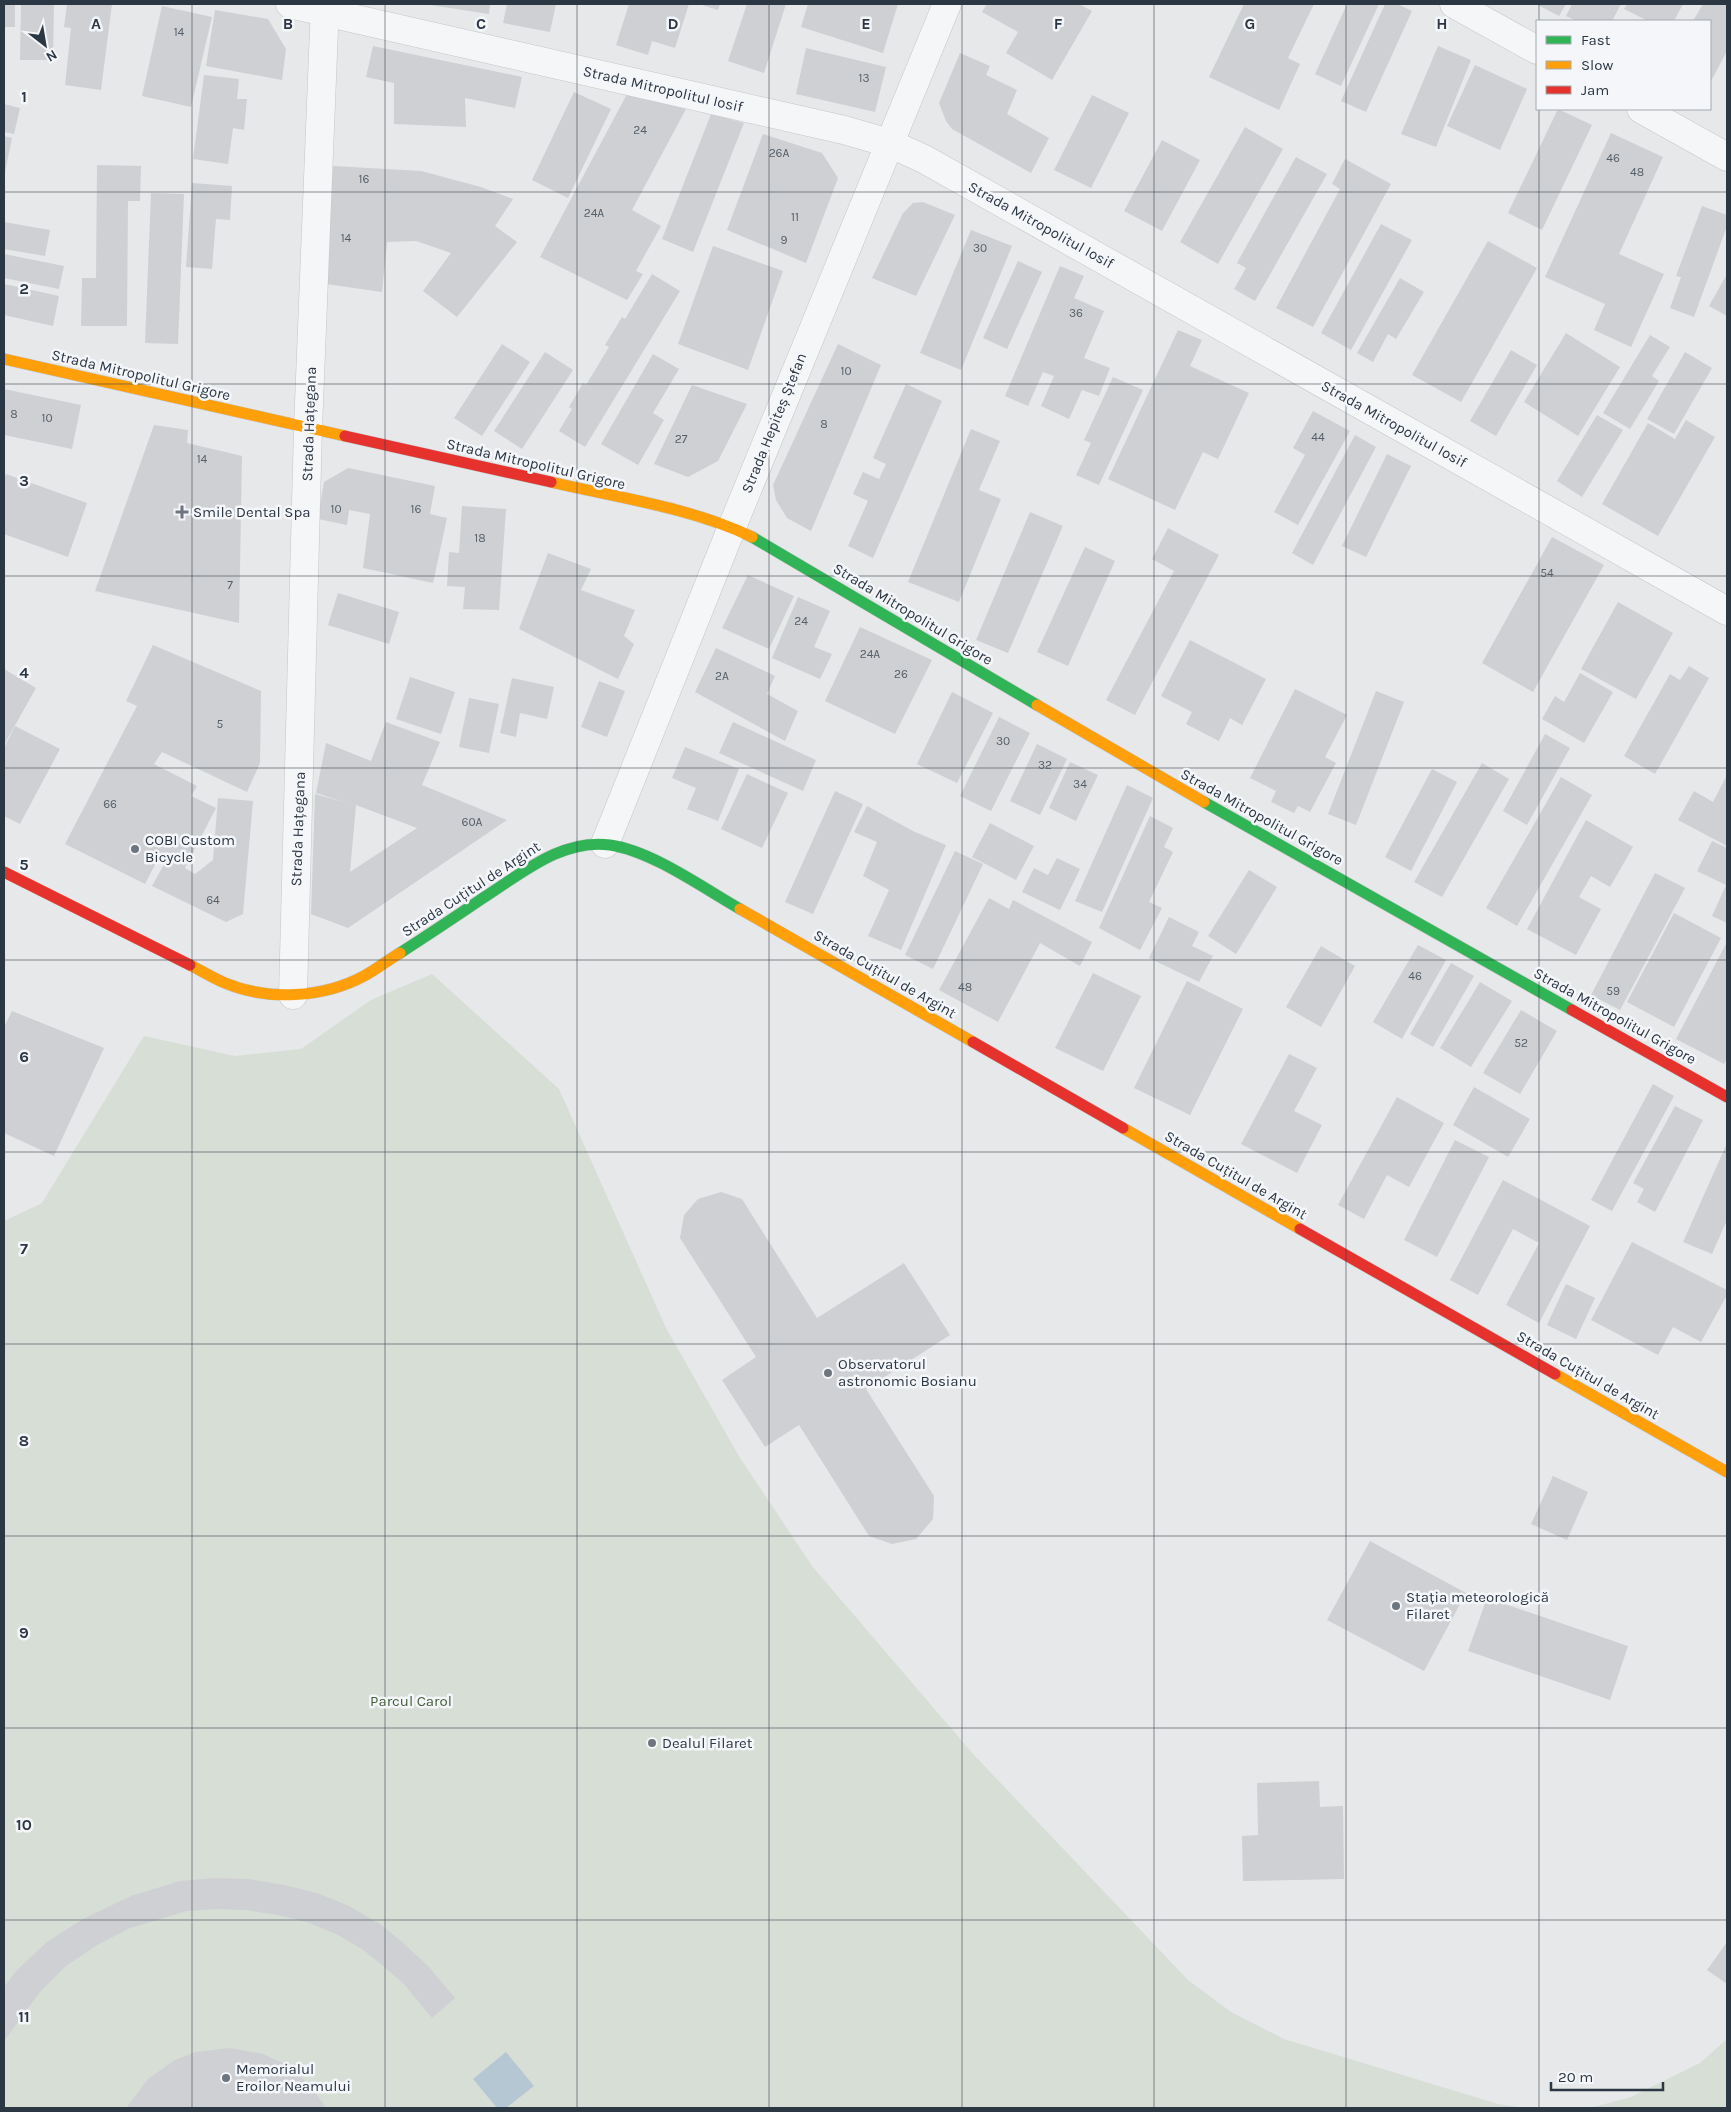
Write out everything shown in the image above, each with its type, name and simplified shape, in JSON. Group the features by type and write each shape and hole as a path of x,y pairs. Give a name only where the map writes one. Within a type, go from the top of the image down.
{"street":[{"name":"Strada Mitropolitul Iosif","path":"290,4 325,8 844,130 889,143 924,159 1727,612"},
{"name":"Strada Hepiteș Ștefan","path":"605,844 732,527 947,4"},
{"path":"1454,4 1536,49"},
{"name":"Strada Hațegana","path":"293,995 308,428 325,8"},
{"path":"1643,110 1727,158"},
{"name":"Strada Mitropolitul Grigore","path":"4,359 678,511 732,527 770,546 1125,757 1727,1097"},
{"name":"Strada Cuțitul de Argint","path":"4,872 226,983 251,992 293,995 317,993 364,976 544,859 572,847 605,844 620,846 654,860 1727,1472"}],"green space":[{"name":"Parcul Carol","path":"432,974 559,1089 666,1328 740,1458 812,1566 973,1754 1188,1980 1231,2012 1284,2039 1498,2104 1524,2108 4,2108 4,1221 42,1203 144,1036 235,1056 301,1049 371,1000"},
{"path":"1727,2039 1727,2108 1590,2108 1631,2097 1700,2063"}],"water":[{"path":"506,2052 534,2086 506,2108 497,2108 473,2079"}],"building":[{"path":"4,4 15,4 15,27 4,27"},
{"path":"21,4 54,4 53,60 20,60"},
{"path":"67,4 112,4 101,90 65,85 71,28 64,27"},
{"path":"424,4 490,4 489,14"},
{"path":"507,4 556,4 550,32 503,23"},
{"path":"629,4 689,4 675,48 652,41 648,55 616,45"},
{"path":"699,4 720,4 718,10"},
{"path":"747,4 786,4 764,73 728,61"},
{"path":"808,4 898,4 883,53 801,27"},
{"path":"987,4 1079,4 1092,11 1052,80 1006,53 1018,32 982,12"},
{"path":"1244,4 1314,4 1288,58 1300,64 1279,110 1209,77"},
{"path":"1347,4 1379,4 1341,86 1315,74"},
{"path":"1385,4 1397,4 1412,11 1366,112 1341,101"},
{"path":"1536,4 1566,4 1559,16"},
{"path":"1572,4 1621,4 1613,20 1575,20 1566,16"},
{"path":"1627,4 1683,4 1675,20 1646,20 1624,9"},
{"path":"1703,4 1727,4 1727,51 1711,81 1711,20 1694,20"},
{"path":"162,6 212,17 191,107 142,96"},
{"path":"215,10 268,19 286,49 282,80 206,66"},
{"path":"373,46 522,77 515,108 465,98 466,127 394,124 394,83 366,77"},
{"path":"1438,46 1471,60 1436,147 1401,134"},
{"path":"806,48 886,67 875,112 796,94"},
{"path":"960,53 990,66 986,75 1017,90 1007,114 1049,138 1031,173 952,129 946,121 939,103"},
{"path":"1475,65 1527,89 1500,150 1447,126"},
{"path":"204,75 239,79 237,99 247,99 244,130 233,128 228,164 193,159"},
{"path":"574,92 611,109 568,198 532,180"},
{"path":"627,94 686,109 632,210 661,226 636,271 643,274 627,300 540,257"},
{"path":"1092,95 1129,113 1091,188 1054,170"},
{"path":"4,104 20,108 14,134 4,132"},
{"path":"1558,110 1592,125 1542,230 1508,213"},
{"path":"711,114 744,123 693,252 662,239"},
{"path":"1245,127 1283,149 1218,264 1180,242"},
{"path":"1611,133 1663,157 1619,254 1664,274 1631,347 1594,330 1605,304 1545,277"},
{"path":"763,134 822,153 838,178 806,263 727,230"},
{"path":"4,136 12,138 5,172 4,171"},
{"path":"1162,140 1200,160 1162,231 1124,211"},
{"path":"1296,157 1327,174 1255,301 1234,289 1246,268 1237,263"},
{"path":"1345,159 1391,184 1313,327 1276,308 1340,189 1332,184"},
{"path":"97,165 141,166 140,201 128,201 127,326 81,326 82,278 96,278"},
{"path":"333,166 421,171 481,187 513,199 495,226 517,242 457,317 423,291 451,253 416,241 387,242 382,292 326,284"},
{"path":"192,183 232,186 230,220 216,219 212,269 186,267"},
{"path":"151,193 184,194 178,344 145,343"},
{"path":"923,202 955,215 916,296 872,278 903,213 913,203"},
{"path":"1702,206 1727,215 1727,226 1694,317 1670,308 1681,277 1676,276"},
{"path":"4,222 50,230 45,256 4,249"},
{"path":"1381,224 1412,240 1351,350 1321,333"},
{"path":"971,230 1012,246 961,370 920,353"},
{"path":"1488,241 1537,268 1461,402 1412,375"},
{"path":"713,246 783,271 748,370 678,344"},
{"path":"4,254 64,266 59,289 4,278"},
{"path":"1018,261 1042,272 1007,349 983,338"},
{"path":"1060,266 1084,276 1074,298 1104,311 1084,358 1110,368 1099,396 1082,390 1069,419 1041,406 1054,376 1043,372 1028,406 1005,396"},
{"path":"652,274 680,291 585,447 559,431 572,409 569,407 583,383 586,385 609,347 605,345 622,317 625,319"},
{"path":"1727,274 1727,316 1709,306"},
{"path":"1400,278 1424,292 1396,339 1388,334 1373,362 1357,353"},
{"path":"4,284 59,296 53,326 4,315"},
{"path":"1178,330 1202,340 1190,366 1249,393 1218,459 1203,452 1175,510 1108,479"},
{"path":"1566,333 1620,367 1578,436 1524,402"},
{"path":"1650,335 1670,347 1652,376 1659,381 1630,429 1603,413"},
{"path":"502,344 530,362 482,436 454,418"},
{"path":"838,344 881,365 811,531 787,518 776,500 773,485"},
{"path":"1511,350 1537,365 1496,436 1470,421"},
{"path":"545,352 573,370 522,449 494,431"},
{"path":"1685,352 1712,368 1674,434 1647,419"},
{"path":"653,354 679,369 653,413 664,420 638,465 601,444"},
{"path":"1113,377 1143,390 1099,485 1076,475 1091,443 1084,440"},
{"path":"906,384 942,401 873,558 848,546 868,501 853,494 863,472 879,479 886,464 873,458"},
{"path":"692,385 747,404 718,461 688,477 654,464"},
{"path":"4,389 81,405 72,449 4,435"},
{"path":"1313,411 1350,431 1298,525 1274,512 1305,455 1293,448"},
{"path":"1597,415 1623,430 1582,497 1557,481"},
{"path":"1686,420 1715,437 1658,536 1602,504 1648,423 1675,439"},
{"name":"Smile Dental Spa","path":"154,425 188,430 187,443 242,456 239,623 95,591"},
{"path":"971,429 1000,441 979,490 1001,499 959,602 908,582"},
{"path":"1355,435 1376,447 1313,565 1292,553"},
{"path":"1387,454 1411,466 1366,557 1342,546"},
{"path":"348,468 435,486 430,514 447,518 433,583 363,568 370,514 349,510 347,525 318,519 324,482"},
{"path":"6,474 87,503 68,557 4,534 4,480"},
{"path":"462,506 506,509 499,610 463,609 465,587 447,586 449,552 459,553"},
{"path":"1030,512 1063,526 1008,653 976,640"},
{"path":"1168,528 1219,555 1135,715 1106,700 1174,571 1152,559"},
{"path":"1552,537 1604,565 1533,692 1482,663"},
{"path":"1085,547 1115,561 1068,666 1037,652"},
{"path":"548,553 591,569 581,590 635,610 624,636 634,644 618,679 519,629"},
{"path":"748,575 794,596 769,649 722,628"},
{"path":"338,593 399,612 389,644 328,625"},
{"path":"798,597 830,611 814,647 832,654 820,679 772,658"},
{"path":"1618,602 1673,633 1636,699 1581,669"},
{"path":"860,627 932,660 895,734 825,701"},
{"path":"1190,640 1266,679 1242,725 1230,718 1219,741 1186,724 1192,712 1161,696"},
{"path":"153,645 261,691 260,763 247,792 162,752 154,764 197,786 191,796 216,808 185,868 195,874 213,860 218,798 253,801 243,914 226,922 152,886 167,859 160,855 145,884 65,844 137,706 126,701"},
{"path":"716,648 775,676 767,694 798,711 785,741 695,692"},
{"path":"1689,666 1709,678 1655,774 1624,756 1670,674 1680,680"},
{"path":"4,669 36,688 4,745"},
{"path":"1580,673 1613,692 1584,743 1542,719 1555,696 1564,702"},
{"path":"410,677 455,692 441,734 396,719"},
{"path":"512,678 554,687 547,719 520,713 516,737 500,733"},
{"path":"599,681 625,691 607,737 581,727"},
{"path":"1295,689 1347,715 1325,757 1336,763 1310,812 1298,806 1294,813 1271,802 1276,791 1250,778"},
{"path":"1376,691 1404,702 1356,825 1328,814"},
{"path":"952,692 993,713 957,783 917,764"},
{"path":"469,698 499,704 489,753 459,747"},
{"path":"999,717 1030,733 991,811 960,796"},
{"path":"386,722 440,742 422,785 507,820 348,928 311,914 315,794 347,803 316,793 326,743 371,761","holes":["356,805 417,828 350,872"]},
{"path":"733,722 816,760 803,791 719,753"},
{"path":"15,726 60,749 20,824 4,816 4,748"},
{"path":"1545,734 1570,748 1527,825 1503,811"},
{"path":"1037,744 1067,759 1040,815 1010,801"},
{"path":"685,747 739,769 718,821 687,809 696,788 672,778"},
{"path":"1070,762 1098,775 1076,821 1049,808"},
{"path":"1482,763 1509,779 1442,897 1414,882"},
{"path":"1432,769 1457,782 1411,871 1385,857"},
{"path":"747,774 788,793 762,848 721,829"},
{"path":"1727,775 1727,846 1678,820 1694,791 1713,802"},
{"path":"1561,777 1592,795 1517,926 1486,908"},
{"path":"1127,785 1153,798 1102,912 1075,901"},
{"path":"835,791 863,804 813,914 785,902"},
{"path":"867,806 915,832 946,845 901,950 868,936 889,890 863,876 877,842 854,832"},
{"path":"1150,816 1173,828 1164,847 1173,852 1149,902 1162,908 1140,950 1099,928"},
{"path":"1586,820 1633,847 1610,887 1591,876 1579,897 1601,909 1576,955 1527,929"},
{"path":"990,823 1034,846 1016,880 972,857"},
{"path":"1712,841 1727,848 1727,923 1712,916 1726,885 1697,871"},
{"path":"955,851 983,864 933,969 905,955"},
{"path":"1057,858 1080,869 1060,910 1022,892 1034,868 1048,875"},
{"path":"1249,870 1277,887 1236,954 1208,936"},
{"path":"1655,873 1685,888 1620,1010 1591,995"},
{"path":"989,898 1009,909 1013,900 1092,942 1080,966 1040,943 998,1022 939,990"},
{"path":"1674,913 1721,938 1674,1027 1627,1002"},
{"path":"1169,917 1199,932 1192,946 1213,956 1199,982 1149,958"},
{"path":"1727,942 1727,1058 1724,1064 1676,1039"},
{"path":"1418,945 1446,960 1402,1039 1373,1022"},
{"path":"1321,946 1355,966 1321,1027 1286,1007"},
{"path":"1451,963 1474,976 1433,1047 1410,1034"},
{"path":"1093,973 1141,996 1103,1071 1055,1048"},
{"path":"1187,981 1243,1009 1190,1115 1134,1088"},
{"path":"1480,982 1512,1001 1471,1067 1440,1048"},
{"path":"1521,1010 1557,1031 1520,1094 1483,1073"},
{"path":"12,1011 104,1048 54,1156 4,1133 4,1027"},
{"path":"1289,1054 1317,1068 1294,1111 1322,1125 1297,1173 1241,1144"},
{"path":"1653,1084 1674,1096 1612,1211 1591,1200"},
{"path":"1474,1087 1530,1119 1508,1157 1453,1125"},
{"path":"1397,1097 1444,1123 1409,1187 1387,1175 1364,1219 1338,1205"},
{"path":"1675,1106 1703,1120 1655,1212 1637,1202 1644,1189 1633,1183"},
{"path":"1455,1140 1489,1157 1437,1257 1404,1240"},
{"path":"1727,1143 1727,1220 1712,1254 1683,1242"},
{"path":"1503,1180 1590,1226 1539,1323 1506,1305 1539,1243 1513,1229 1478,1295 1450,1280"},
{"name":"Observatorul astronomic Bosianu","path":"721,1192 742,1199 817,1318 904,1263 950,1335 866,1389 934,1496 933,1519 916,1539 892,1544 869,1536 799,1425 765,1447 722,1380 756,1357 680,1238 684,1215 698,1199"},
{"path":"1632,1242 1727,1290 1727,1295 1701,1342 1673,1327 1658,1355 1591,1320"},
{"path":"1566,1284 1595,1298 1576,1339 1547,1325"},
{"path":"1553,1476 1588,1492 1567,1540 1531,1524"},
{"name":"Stația meteorologică Filaret","path":"1370,1541 1466,1593 1424,1671 1327,1620"},
{"path":"1487,1598 1628,1646 1610,1700 1468,1651"},
{"path":"1319,1781 1320,1807 1343,1806 1344,1879 1243,1881 1242,1836 1258,1835 1257,1783"},
{"path":"214,1878 248,1879 284,1885 317,1893 349,1906 380,1924 402,1942 429,1967 455,1998 432,2018 404,1984 362,1949 336,1934 307,1922 246,1910 187,1911 130,1928 97,1945 66,1966 39,1993 4,2041 4,1987 17,1970 47,1942 83,1919 131,1896 180,1881"},
{"path":"1727,1942 1727,1984 1707,1970"},
{"name":"Memorialul Eroilor Neamului","path":"230,2048 263,2054 284,2064 310,2085 326,2108 126,2108 148,2079 175,2060 196,2052"}],"traffic: fast":[{"path":"752,537 1037,705"},
{"path":"1204,802 1572,1010"},
{"path":"400,953 527,869 559,852 592,844 610,845 626,849 660,862 740,909"}],"traffic: slow":[{"path":"4,359 345,436"},
{"path":"551,482 627,498 705,518 752,537"},
{"path":"1037,705 1204,802"},
{"path":"740,909 973,1042"},
{"path":"190,965 221,981 259,993 313,993 348,983 369,973 400,953"},
{"path":"1123,1128 1300,1229"},
{"path":"1555,1374 1727,1472"}],"traffic: jam":[{"path":"345,436 551,482"},
{"path":"4,872 190,965"},
{"path":"1572,1010 1727,1097"},
{"path":"973,1042 1123,1128"},
{"path":"1300,1229 1555,1374"}],"place":[{"name":"Smile Dental Spa","path":"182,512"},
{"name":"COBI Custom Bicycle","path":"135,849"},
{"name":"Observatorul astronomic Bosianu","path":"828,1373"},
{"name":"Stația meteorologică Filaret","path":"1396,1606"},
{"name":"Dealul Filaret","path":"652,1743"},
{"name":"Memorialul Eroilor Neamului","path":"226,2078"}]}
